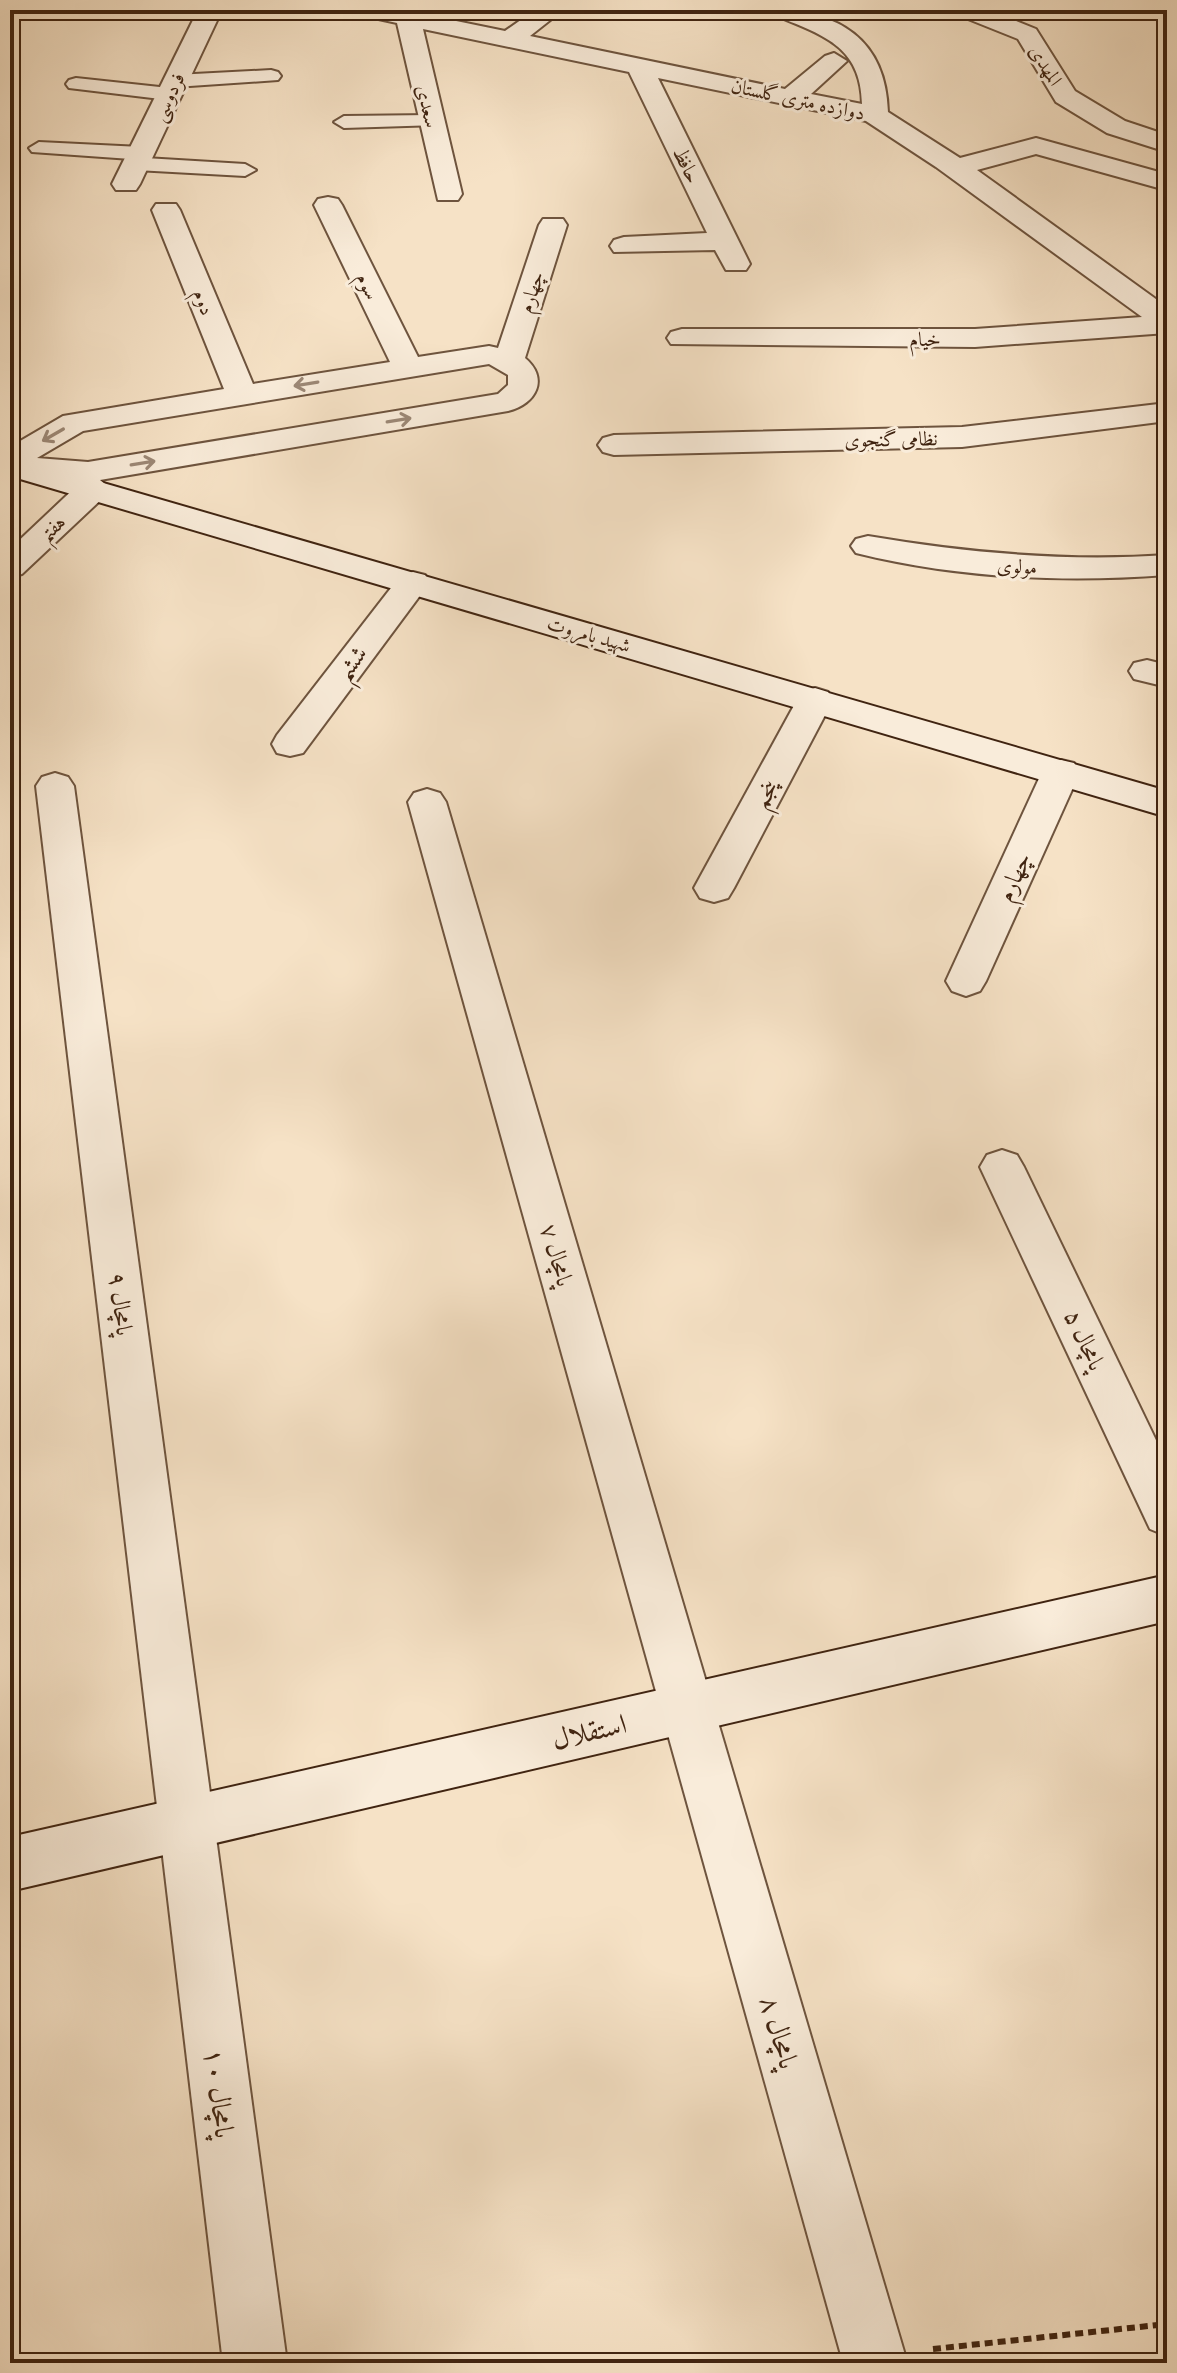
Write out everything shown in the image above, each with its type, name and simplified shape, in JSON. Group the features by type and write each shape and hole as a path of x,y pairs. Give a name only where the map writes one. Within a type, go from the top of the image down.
{"street":[{"name":"فردوسی","path":"134,167 210,10"},
{"name":"دوازده متری گلستان","path":"369,10 409,14 509,39 875,115 955,168 1150,308 1167,324"},
{"path":"509,39 551,10"},
{"path":"783,10 854,43 872,68 876,90 875,115"},
{"name":"المهدی","path":"967,10 1027,34 1065,96 1116,127 1167,144"},
{"name":"سعدی","path":"409,14 448,194"},
{"path":"790,98 834,61"},
{"name":"حافظ","path":"624,246 730,252 639,66"},
{"path":"955,168 1036,146 1162,181 1167,178"},
{"name":"سوم","path":"328,205 408,367"},
{"name":"دوم","path":"166,210 242,395"},
{"name":"چهارم","path":"509,360 553,225"},
{"name":"خیام","path":"682,338 975,338 1167,324"},
{"path":"489,355 509,360 523,372 524,387 508,402 88,472 10,464 74,423 489,355"},
{"name":"نظامی گنجوی","path":"614,445 962,437 1167,412"},
{"name":"شهید بامروت","path":"10,464 1167,804"},
{"name":"هفتم","path":"10,567 94,488"},
{"name":"مولوی","path":"868,546 971,564 1113,571 1167,565"},
{"name":"ششم","path":"290,744 413,582"},
{"name":"پنجم","path":"714,888 815,700"},
{"name":"چهارم","path":"966,981 1061,772"},
{"name":"پامچال ۹","path":"55,786 186,1823"},
{"name":"پامچال ۷","path":"427,802 688,1708"},
{"name":"پامچال ۵","path":"1002,1167 1167,1514"},
{"name":"استقلال","path":"10,1864 1167,1598"},
{"name":"پامچال ۸","path":"688,1708 873,2355"},
{"name":"پامچال ۱۰","path":"186,1823 255,2363"}],"lane":[{"path":"76,84 172,88 271,76"},
{"path":"344,122 431,121"},
{"path":"39,148 134,167 245,170"}],"path":[{"path":"873,2355 1167,2324"}]}
